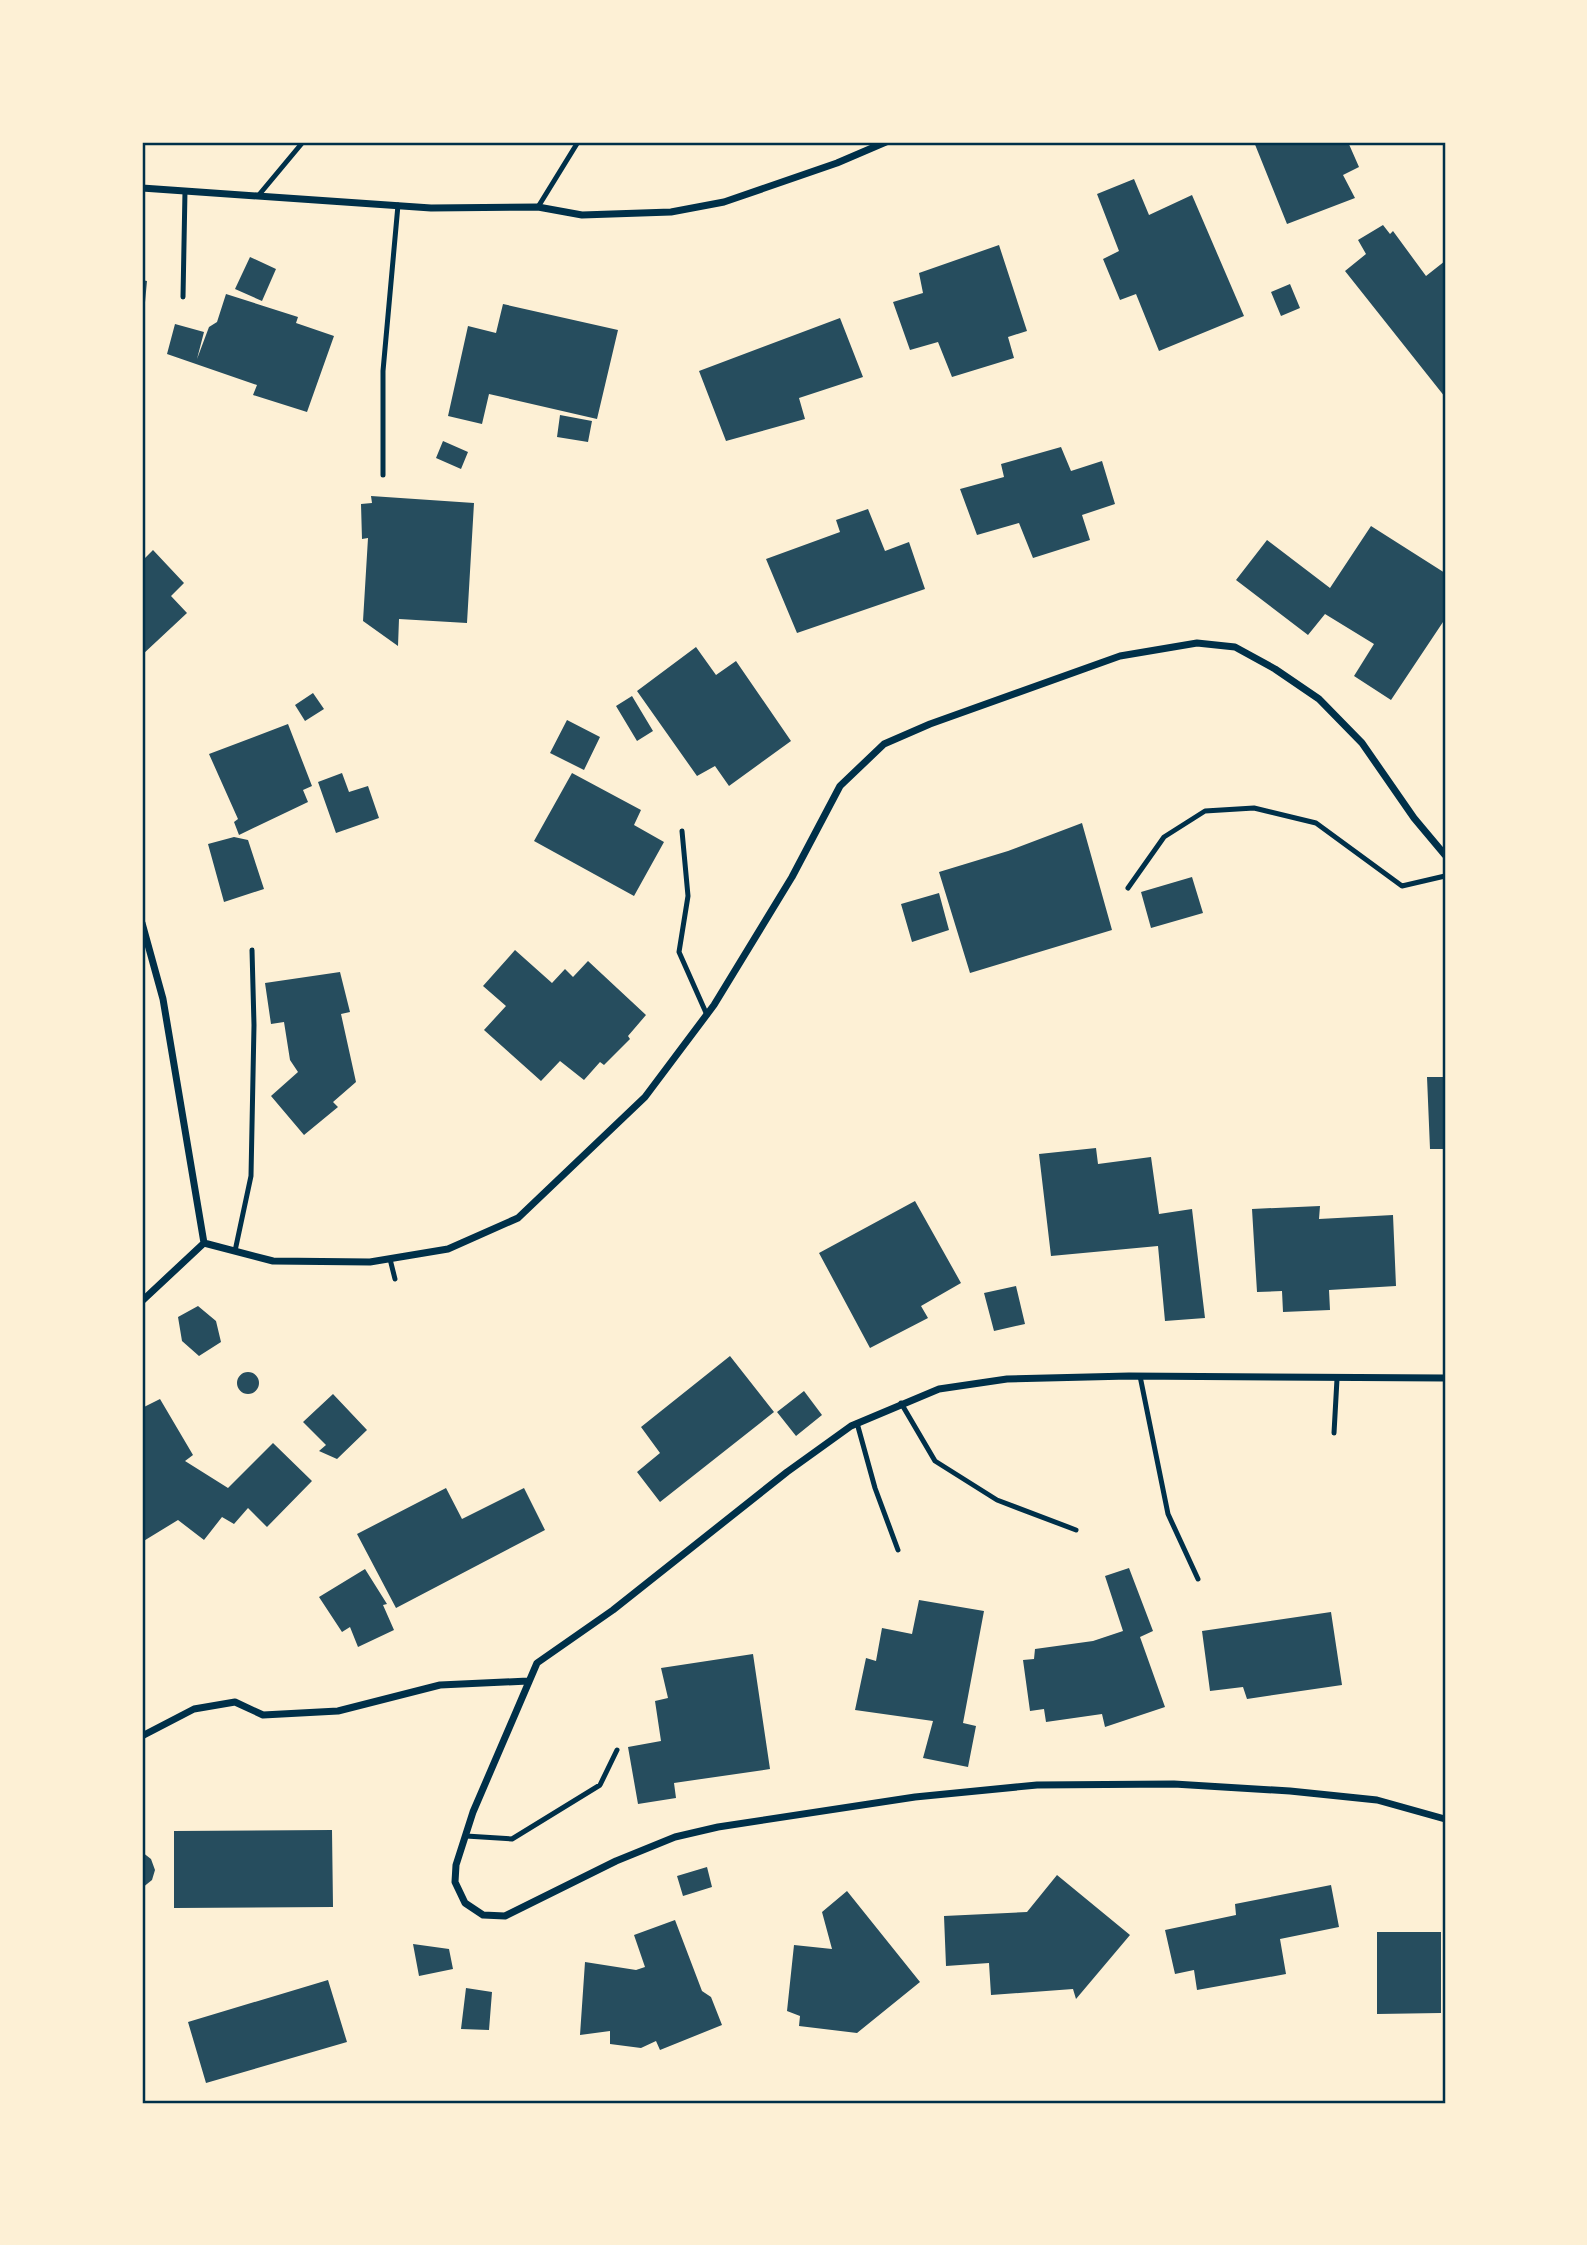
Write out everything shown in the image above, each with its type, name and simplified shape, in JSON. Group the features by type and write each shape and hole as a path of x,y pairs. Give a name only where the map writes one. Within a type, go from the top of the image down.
{"street":[{"path":"142,187 398,205 538,207 582,215 671,212 710,204 838,163 886,142"},
{"path":"204,1243 274,1261 370,1262 448,1249 518,1217 645,1097 707,1015 792,877 840,786 884,744 930,724 1120,656 1197,643 1235,647 1275,669 1319,699 1362,743 1414,818 1445,855"},
{"path":"142,923 163,999 204,1243"},
{"path":"142,1301 204,1243"},
{"path":"1445,1378 1140,1376 1007,1379 939,1389 857,1423 787,1472 613,1610 537,1663 466,1836 456,1865 455,1882 462,1897 483,1914 505,1916 615,1861 675,1838 718,1827 915,1797 1037,1785 1174,1784 1375,1799 1445,1819"},
{"path":"142,1736 194,1709 235,1702 263,1715 338,1711 440,1685 528,1681"}],"lane":[{"path":"258,196 303,142"},
{"path":"538,207 578,142"},
{"path":"183,297 185,191"},
{"path":"383,475 383,371 398,205"},
{"path":"1128,888 1164,837 1205,811 1254,808 1316,823 1402,886 1445,876"},
{"path":"682,831 688,896 679,951 707,1015"},
{"path":"235,1251 251,1176 254,1038 252,950"},
{"path":"390,1259 395,1279"},
{"path":"1140,1376 1168,1514 1198,1579"},
{"path":"1334,1433 1337,1378"},
{"path":"901,1403 935,1461 997,1500 1076,1530"},
{"path":"857,1423 875,1488 898,1550"},
{"path":"466,1836 512,1839 600,1785 617,1750"}],"building":[{"path":"1254,142 1348,142 1359,167 1343,175 1355,198 1287,224"},
{"path":"1134,179 1149,215 1192,195 1244,316 1159,351 1136,294 1120,300 1103,259 1119,251 1097,194"},
{"path":"1383,225 1390,234 1393,231 1426,276 1445,261 1445,397 1345,271 1366,254 1358,240"},
{"path":"999,245 1027,331 1008,337 1014,358 952,377 938,342 910,350 893,302 923,293 919,273"},
{"path":"250,257 276,269 262,301 235,289"},
{"path":"142,280 147,281 144,313 142,312"},
{"path":"1290,284 1300,308 1281,316 1271,292"},
{"path":"226,294 298,317 296,323 334,336 307,412 253,395 257,385 167,354 175,324 204,332 197,359 209,327 217,322"},
{"path":"503,304 618,330 597,419 489,394 482,424 448,416 468,326 496,333"},
{"path":"840,318 863,377 799,398 805,419 726,441 699,371"},
{"path":"560,415 592,421 588,442 557,437"},
{"path":"443,441 468,452 461,469 436,458"},
{"path":"1061,447 1071,471 1102,461 1115,504 1082,515 1090,540 1033,558 1019,523 977,535 960,489 1004,477 1001,464"},
{"path":"371,496 474,503 467,623 399,619 398,646 363,621 368,538 362,539 361,504 372,503"},
{"path":"868,509 885,551 909,542 925,589 797,633 766,559 840,532 836,520"},
{"path":"1371,526 1445,573 1445,619 1391,700 1354,676 1374,644 1325,614 1308,635 1236,580 1267,540 1330,588"},
{"path":"153,550 184,583 171,596 187,613 142,655 142,561"},
{"path":"696,647 716,675 736,661 791,741 729,786 715,766 697,776 637,691"},
{"path":"313,693 324,709 305,721 295,705"},
{"path":"632,696 653,731 637,741 616,706"},
{"path":"567,720 600,737 584,770 550,753"},
{"path":"288,724 312,786 303,790 308,802 239,835 234,822 238,819 209,754"},
{"path":"342,773 349,792 368,786 379,818 336,833 318,782"},
{"path":"572,773 641,810 634,825 664,842 634,896 534,841"},
{"path":"1082,823 1112,930 970,973 939,872 1008,851"},
{"path":"234,837 248,840 264,889 224,902 208,844"},
{"path":"1192,877 1203,913 1151,928 1141,892"},
{"path":"939,893 949,930 912,942 901,904"},
{"path":"515,950 552,983 565,969 573,977 588,961 646,1015 628,1036 630,1039 604,1065 600,1062 584,1080 560,1061 541,1081 484,1030 506,1006 483,986"},
{"path":"340,972 350,1012 341,1014 356,1082 333,1102 338,1107 304,1135 271,1096 298,1072 290,1060 284,1022 271,1024 265,983"},
{"path":"1427,1077 1445,1077 1445,1149 1430,1149"},
{"path":"1096,1148 1098,1164 1151,1157 1159,1214 1192,1209 1205,1318 1165,1321 1158,1246 1051,1256 1039,1154"},
{"path":"915,1201 961,1283 921,1306 928,1318 870,1348 819,1253"},
{"path":"1320,1206 1319,1219 1393,1215 1396,1286 1329,1290 1330,1310 1283,1312 1282,1291 1257,1292 1252,1209"},
{"path":"1016,1286 1025,1324 994,1331 984,1293"},
{"path":"198,1306 216,1321 221,1342 199,1356 182,1341 178,1317"},
{"path":"730,1356 774,1412 660,1502 637,1472 660,1453 641,1427"},
{"path":"248,1372 256,1375 259,1383 256,1391 248,1394 240,1391 237,1383 240,1375"},
{"path":"804,1391 822,1415 796,1436 777,1412"},
{"path":"333,1394 367,1430 337,1459 319,1451 326,1445 303,1422"},
{"path":"160,1399 193,1455 185,1461 228,1488 273,1443 312,1481 267,1527 248,1508 234,1524 222,1517 204,1540 178,1520 142,1542 142,1408"},
{"path":"446,1488 462,1519 524,1488 545,1530 396,1608 357,1534"},
{"path":"1129,1568 1153,1631 1140,1637 1165,1707 1105,1727 1102,1714 1046,1722 1044,1709 1030,1711 1023,1660 1034,1659 1035,1649 1093,1641 1123,1631 1105,1576"},
{"path":"365,1569 387,1604 383,1605 394,1630 358,1647 350,1627 342,1632 319,1597"},
{"path":"919,1600 984,1611 963,1723 976,1726 968,1767 923,1758 933,1721 855,1710 866,1658 876,1661 882,1628 912,1634"},
{"path":"1331,1612 1342,1685 1247,1699 1243,1687 1210,1691 1202,1631"},
{"path":"753,1654 770,1769 674,1783 676,1798 638,1804 628,1747 661,1741 655,1701 668,1698 661,1668"},
{"path":"332,1830 333,1907 174,1908 174,1831"},
{"path":"142,1852 151,1859 155,1870 152,1880 142,1888"},
{"path":"707,1867 712,1887 683,1896 677,1876"},
{"path":"1057,1875 1130,1935 1076,1999 1073,1989 991,1995 989,1963 946,1966 944,1916 1027,1912"},
{"path":"1331,1885 1339,1927 1280,1939 1286,1974 1197,1990 1194,1970 1175,1974 1165,1930 1236,1915 1235,1904"},
{"path":"847,1891 920,1982 857,2033 799,2026 800,2016 787,2011 794,1945 832,1949 822,1912"},
{"path":"675,1920 702,1991 711,1997 722,2025 660,2050 656,2041 641,2048 610,2044 610,2031 580,2035 585,1962 636,1970 645,1967 634,1935"},
{"path":"1377,1932 1441,1932 1441,2013 1377,2014"},
{"path":"413,1944 449,1949 453,1969 419,1976"},
{"path":"328,1980 347,2042 206,2083 188,2022"},
{"path":"466,1988 492,1992 489,2030 461,2029"}]}
